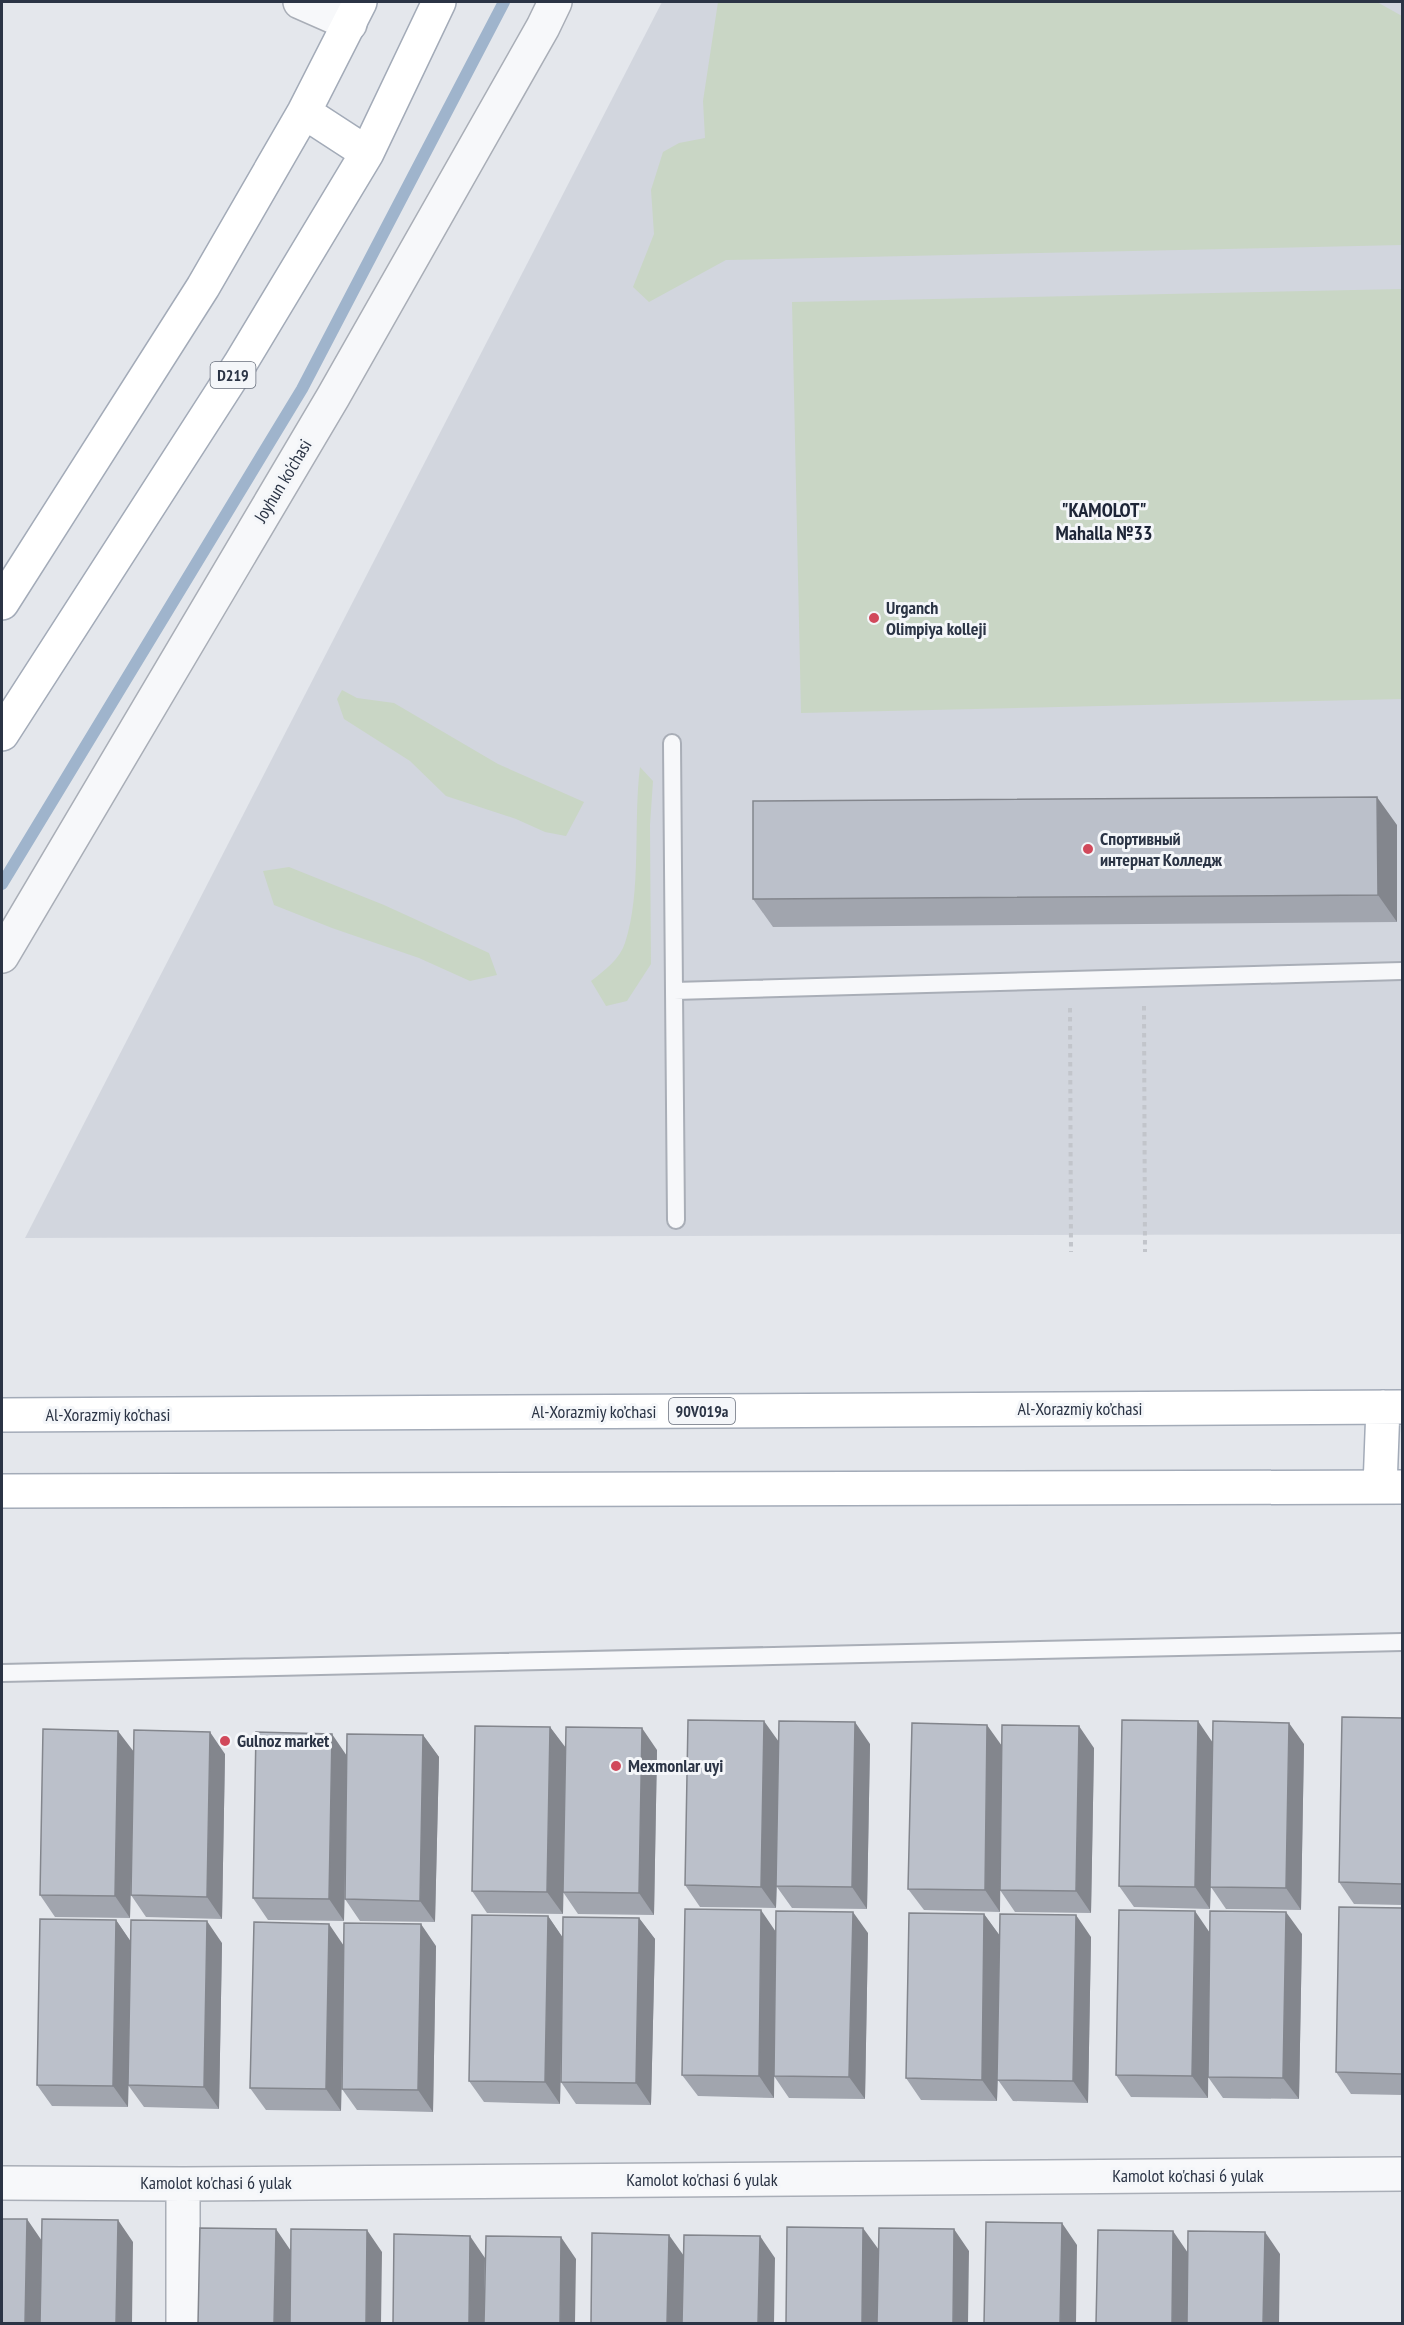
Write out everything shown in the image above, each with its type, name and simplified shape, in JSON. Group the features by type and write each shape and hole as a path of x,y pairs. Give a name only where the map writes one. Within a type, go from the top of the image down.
{"main road":[{"name":"D219","path":"2,734 240,364 367,153 439,2"},
{"path":"2,603 203,287 304,112 356,13"},
{"path":"304,112 367,153"},
{"path":"2,1491 1391,1487 1393,1407"},
{"name":"Al-Xorazmiy ko’chasi","path":"2,1415 1393,1407"}],"street":[{"path":"300,2 356,13"},
{"name":"Joyhun ko'chasi","path":"2,956 333,397 555,2"},
{"name":"Kamolot ko'chasi 6 yulak","path":"2,2183 183,2184 1402,2174"},
{"path":"183,2184 183,2324"}],"lane":[{"path":"672,743 676,1220"},
{"path":"674,991 1402,971"},
{"path":"2,1673 1402,1642"}],"path":[{"path":"1144,978 1145,1252"},
{"path":"1070,980 1071,1252"}],"shaded area":[{"name":"Urganch Olimpiya kolleji","path":"662,2 1402,2 1402,1234 25,1238"}],"green space":[{"path":"718,2 1377,2 1402,16 1402,245 726,260 649,302 633,287 654,234 651,190 663,152 679,143 705,138 703,101"},
{"path":"1402,289 1402,699 801,713 792,302"},
{"path":"342,690 357,698 394,703 498,764 584,802 566,836 545,832 516,819 446,796 410,761 344,719 337,699"},
{"path":"640,767 653,781 650,825 651,964 627,1001 606,1006 591,981 611,964 623,949 630,923 634,902"},
{"path":"289,867 384,905 489,953 497,975 470,981 419,958 274,905 263,871"}],"building":[{"path":"1377,797 1378,895 753,899 753,801"},
{"path":"1342,1717 1402,1718 1402,1884 1339,1882"},
{"path":"688,1720 764,1721 761,1887 685,1885"},
{"path":"1122,1720 1198,1721 1195,1887 1119,1886"},
{"path":"779,1721 855,1722 852,1887 776,1886"},
{"path":"1213,1721 1289,1723 1286,1888 1210,1887"},
{"path":"912,1723 987,1725 985,1890 908,1889"},
{"path":"1002,1725 1079,1726 1076,1891 1000,1890"},
{"path":"475,1726 550,1727 547,1892 472,1891"},
{"path":"566,1727 642,1728 639,1893 563,1892"},
{"path":"43,1729 118,1731 115,1896 40,1895"},
{"path":"134,1730 210,1732 207,1897 131,1895"},
{"path":"256,1732 332,1734 329,1899 253,1898"},
{"path":"347,1734 423,1735 420,1901 345,1899"},
{"path":"1339,1907 1402,1908 1402,2074 1336,2072"},
{"path":"685,1909 761,1910 759,2076 682,2075"},
{"path":"1119,1910 1195,1911 1192,2076 1116,2075"},
{"path":"776,1911 853,1912 849,2077 774,2076"},
{"path":"1210,1911 1286,1912 1283,2078 1208,2077"},
{"path":"909,1913 984,1914 982,2080 906,2078"},
{"path":"1000,1914 1076,1915 1073,2081 997,2080"},
{"path":"472,1915 548,1916 545,2082 469,2081"},
{"path":"563,1917 639,1918 636,2083 561,2082"},
{"path":"40,1919 116,1920 113,2086 37,2085"},
{"path":"131,1920 207,1921 204,2087 128,2085"},
{"path":"254,1922 329,1924 326,2089 250,2088"},
{"path":"344,1923 421,1924 418,2090 342,2089"},
{"path":"2,2219 27,2219 25,2324 2,2324"},
{"path":"42,2219 118,2220 116,2324 40,2324"},
{"path":"986,2222 1062,2223 1060,2324 984,2324"},
{"path":"787,2227 863,2228 862,2324 786,2324"},
{"path":"200,2228 276,2229 274,2324 198,2324"},
{"path":"879,2228 954,2229 953,2324 877,2324"},
{"path":"291,2229 367,2230 366,2324 290,2324"},
{"path":"1098,2230 1173,2231 1172,2324 1096,2324"},
{"path":"1188,2231 1265,2232 1263,2324 1187,2324"},
{"path":"592,2233 669,2235 667,2324 591,2324"},
{"path":"394,2234 470,2236 469,2324 393,2324"},
{"path":"684,2235 760,2236 758,2324 682,2324"},
{"path":"486,2236 561,2237 560,2324 484,2324"}],"waterway":[{"path":"2,884 302,389 504,2"}],"place":[{"name":"Urganch Olimpiya kolleji","path":"874,618"},
{"name":"Спортивный интернат Колледж","path":"1088,849"},
{"name":"Gulnoz market","path":"225,1741"},
{"name":"Mexmonlar uyi","path":"616,1766"}],"district":[{"name":"\"KAMOLOT\" Mahalla №33","path":"1104,522"}]}
